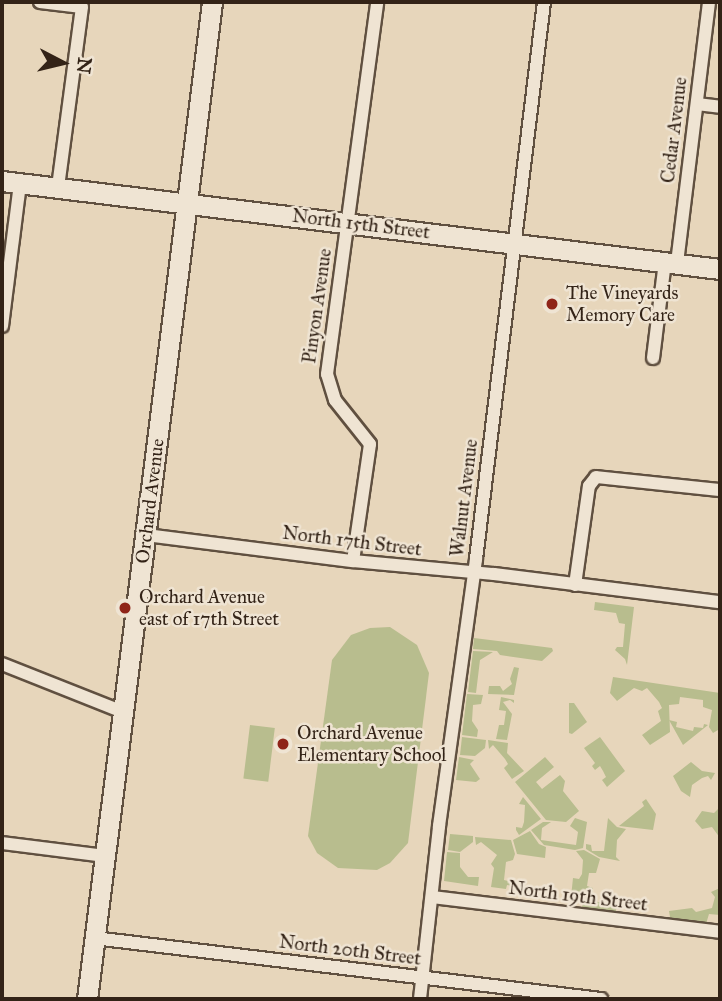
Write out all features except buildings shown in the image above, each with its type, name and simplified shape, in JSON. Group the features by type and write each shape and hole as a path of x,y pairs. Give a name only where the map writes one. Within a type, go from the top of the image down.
{"street":[{"path":"40,2 82,7 58,188"},
{"name":"Orchard Avenue","path":"87,999 212,2"},
{"name":"Pinyon Avenue","path":"353,561 370,444 335,400 327,374 377,2"},
{"name":"Walnut Avenue","path":"420,999 544,2"},
{"name":"Cedar Avenue","path":"653,358 696,104 709,2"},
{"path":"696,104 720,107"},
{"path":"2,326 11,182"},
{"name":"North 15th Street","path":"11,182 720,269"},
{"path":"575,584 589,486 596,477 720,490"},
{"name":"North 17th Street","path":"146,535 353,561 720,601"},
{"path":"2,664 123,712"},
{"path":"2,843 104,856"},
{"name":"North 19th Street","path":"432,897 720,932"},
{"name":"North 20th Street","path":"94,939 601,999"}],"green space":[{"path":"595,602 634,607 627,665 625,659 615,650 617,647 623,647 625,624 619,623 616,613 594,610"},
{"path":"390,627 417,645 429,673 408,843 390,863 377,870 338,868 317,853 308,836 332,660 351,635 370,628"},
{"path":"474,638 552,648 553,651 542,661 500,655 497,651 473,649"},
{"path":"473,651 493,652 480,660 476,693 468,692"},
{"path":"514,667 519,668 514,695 488,694 489,686 500,686 503,691 512,684 510,679"},
{"path":"613,677 720,693 720,732 718,730 713,733 709,727 712,710 703,707 703,700 680,697 679,704 669,705 670,732 650,745 642,735 661,721 658,711 662,708 659,702 647,688 642,691 634,688 617,701 610,693"},
{"path":"467,694 483,695 481,704 473,705 472,721 478,730 477,737 462,735"},
{"path":"501,697 514,700 514,703 510,700 503,702 512,714 507,740 496,739 499,725 504,725 506,711 499,710"},
{"path":"569,703 574,703 587,722 572,734 569,733"},
{"path":"669,720 677,722 676,727 693,731 694,727 703,728 704,724 708,725 683,745"},
{"path":"250,725 275,728 268,782 243,779"},
{"path":"462,737 486,740 485,748 475,756 460,755"},
{"path":"600,737 625,771 607,787 602,780 606,777 603,771 600,766 595,770 592,766 595,763 584,748"},
{"path":"488,740 508,743 507,753 524,771 512,779 504,768 508,764 505,759 493,745 489,749"},
{"path":"459,757 474,760 470,764 480,779 476,782 456,780"},
{"path":"545,757 554,767 536,782 542,789 560,775 565,781 563,791 579,811 566,822 546,820 515,782"},
{"path":"691,762 702,771 715,773 711,780 708,776 692,785 690,797 681,791 673,776"},
{"path":"523,797 541,819 519,835 516,827 522,828 524,822 525,805 519,804"},
{"path":"646,799 656,814 653,830 619,826 644,806 642,802"},
{"path":"720,807 720,838 712,827 702,829 695,821 702,811 714,813"},
{"path":"575,818 587,822 583,848 575,850 544,845 531,830 543,822 551,822 542,828 541,840 576,845 578,832 570,826"},
{"path":"608,818 617,827 626,829 617,840 616,857 620,861 599,857 586,849 586,844 591,845 592,851 604,851"},
{"path":"530,831 539,844 546,847 545,858 517,854 513,840"},
{"path":"450,834 473,836 473,842 460,852 448,850"},
{"path":"475,837 511,840 515,854 513,860 506,862 504,880 512,882 512,886 507,885 506,889 491,887 494,868 491,864 497,855 481,842 476,845"},
{"path":"584,850 600,859 596,873 589,873 587,886 593,888 592,895 585,894 585,899 571,897 573,878 579,879 582,874 583,860 576,851"},
{"path":"447,852 460,853 460,867 468,877 479,877 478,886 444,881"},
{"path":"720,888 720,915 709,914 706,924 675,921 670,917 669,911 692,908 696,912 712,908 715,897 711,892"},
{"path":"583,900 617,904 616,914 582,910"}],"place":[{"name":"The Vineyards Memory Care","path":"552,304"},
{"name":"Orchard Avenue east of 17th Street","path":"125,608"},
{"name":"Orchard Avenue Elementary School","path":"283,744"}]}
